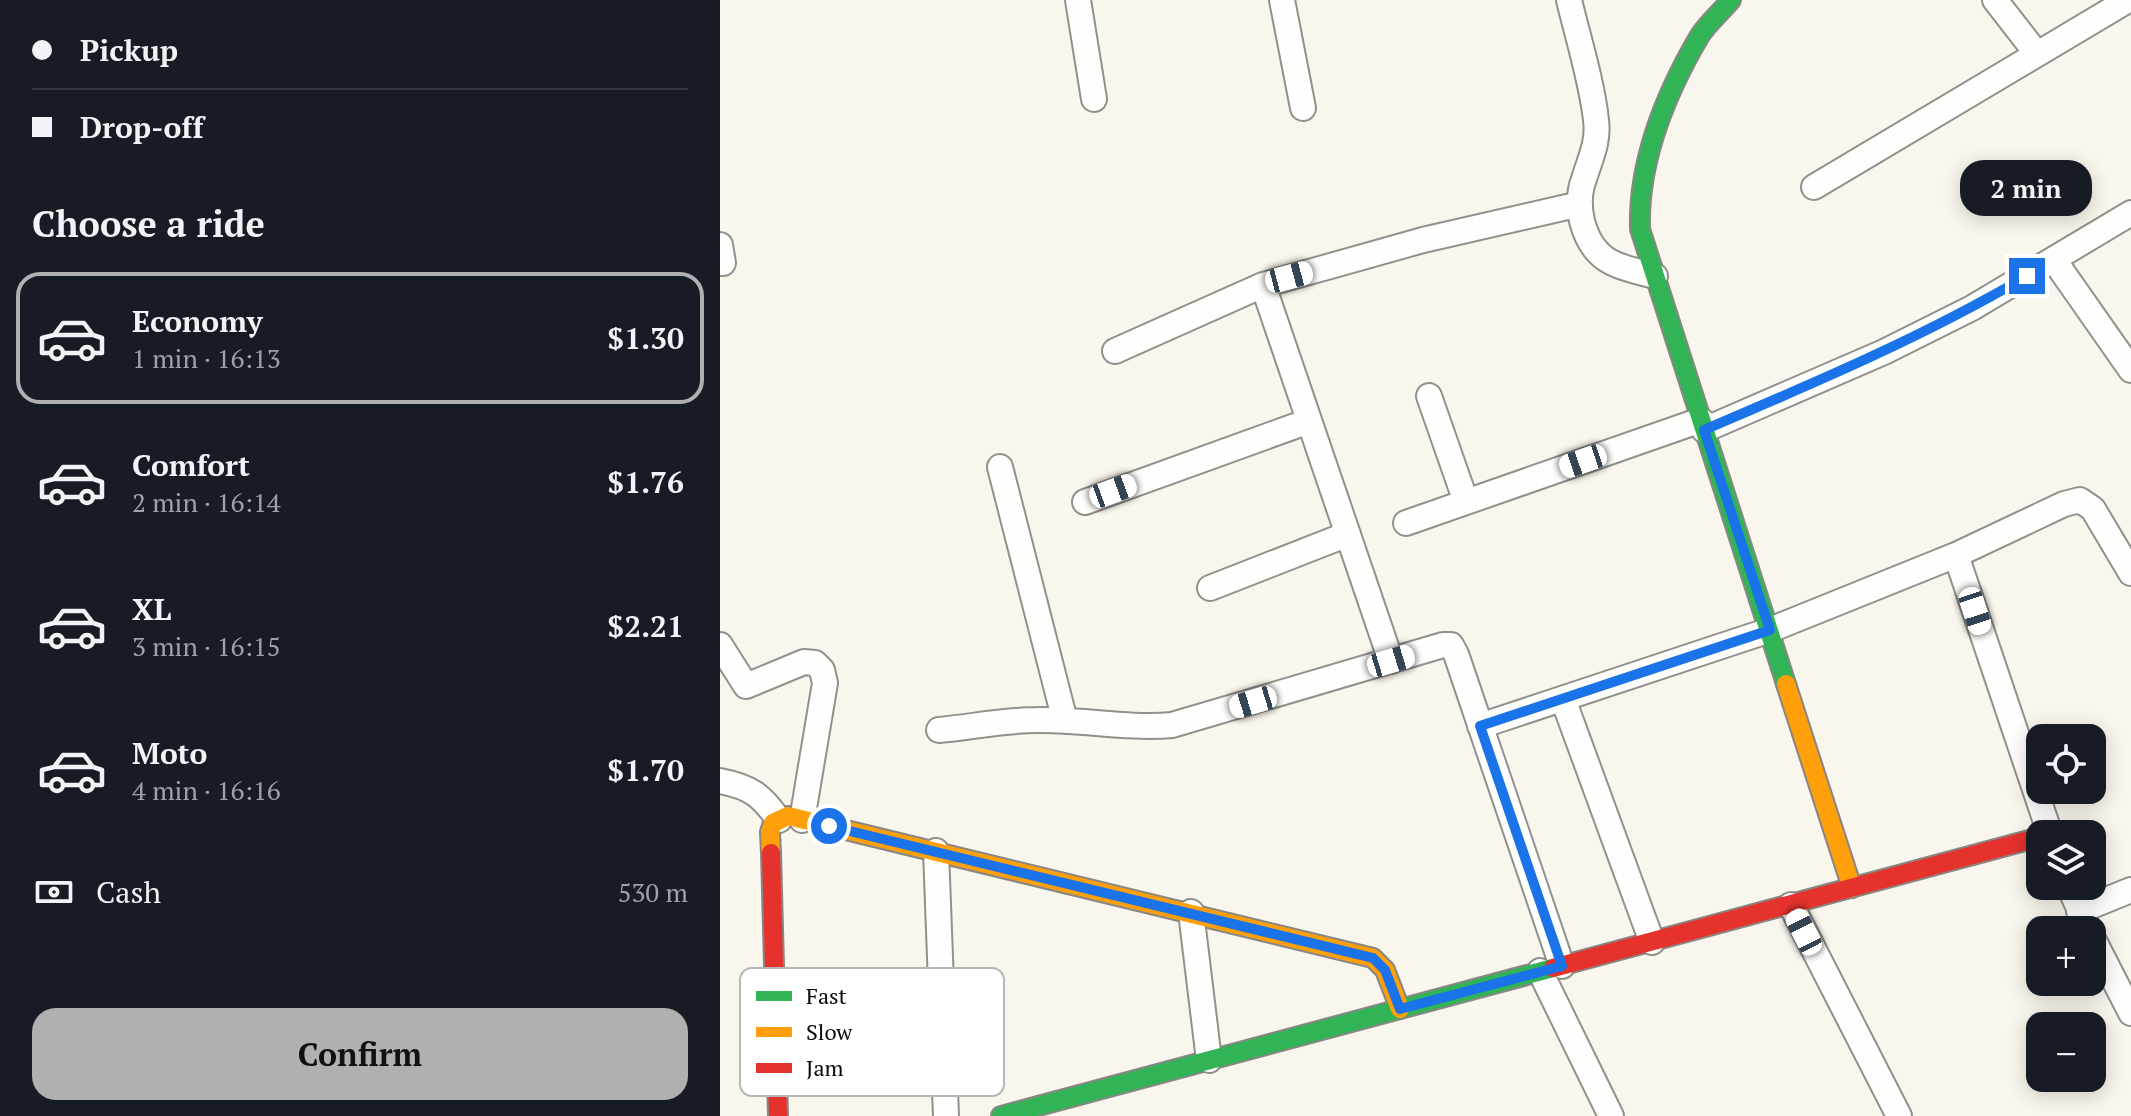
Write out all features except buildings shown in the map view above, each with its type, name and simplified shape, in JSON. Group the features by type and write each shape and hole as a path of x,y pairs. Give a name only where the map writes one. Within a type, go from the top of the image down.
{"street":[{"path":"1078,0 1094,99"},
{"path":"1282,0 1303,108"},
{"path":"1569,0 1597,121 1594,157 1582,181 1580,204 1586,234 1593,249 1619,266 1655,276"},
{"path":"1731,0 1700,35 1665,107 1643,171 1639,200 1640,229 1852,888"},
{"path":"1995,0 2037,54"},
{"path":"1814,187 2128,0"},
{"path":"1115,351 1263,285 1423,240 1580,204"},
{"path":"1406,523 1702,425 1884,352 1972,308 2131,213"},
{"path":"2054,260 2131,370"},
{"path":"1263,285 1391,661"},
{"path":"1429,396 1466,502"},
{"path":"1085,502 1309,421"},
{"path":"1000,467 1065,721"},
{"path":"1480,726 1770,630 1956,555 2064,504 2080,500 2093,509 2131,573"},
{"path":"1210,588 1348,534"},
{"path":"1956,555 2045,820"},
{"path":"720,645 746,686 804,662 815,663 822,670 825,683 791,820"},
{"path":"939,730 1034,720 1148,727 1172,725 1451,645 1480,726 1551,969 1611,1116"},
{"path":"1563,699 1652,942"},
{"path":"720,781 752,790 791,820"},
{"path":"774,968 770,832 773,823 791,820 936,851 1373,958 1385,970 1400,1009"},
{"path":"1001,1116 2026,841"},
{"path":"936,851 940,968"},
{"path":"2092,916 2131,890"},
{"path":"1791,905 1899,1116"},
{"path":"1191,912 1209,1060"},
{"path":"2106,964 2131,1013"},
{"path":"777,1096 778,1116"},
{"path":"945,1096 946,1116"}],"traffic: fast":[{"path":"1731,0 1699,37 1665,106 1649,154 1640,229 1786,684"},
{"path":"1001,1116 1553,968"}],"traffic: slow":[{"path":"1786,684 1852,888"},
{"path":"771,853 773,823 788,816 1373,958 1385,970 1400,1009"}],"traffic: jam":[{"path":"1553,968 2026,841"},
{"path":"771,853 774,968"},
{"path":"777,1096 778,1116"}],"route":[{"path":"829,826 1373,958 1385,970 1400,1009 1562,966 1480,726 1770,630 1704,430 1884,352 1972,308 2027,276"}]}
